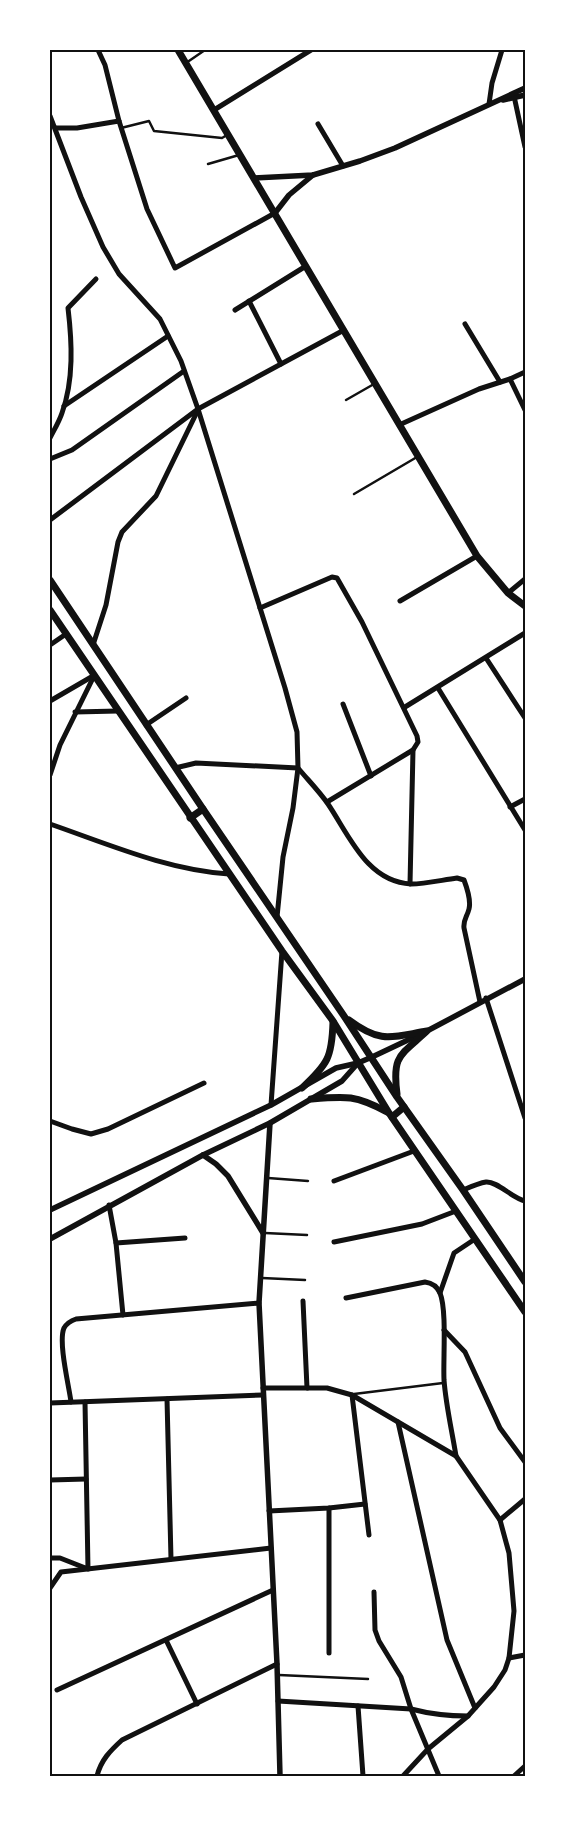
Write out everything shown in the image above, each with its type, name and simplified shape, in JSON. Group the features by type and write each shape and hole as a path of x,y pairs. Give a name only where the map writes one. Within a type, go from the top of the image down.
{"main road":[{"path":"178,50 477,556 508,592 525,606"},
{"path":"50,580 175,768 372,1057 397,1097 525,1282"},
{"path":"50,610 190,818 332,1021 390,1115 525,1312"},
{"path":"190,818 203,809"},
{"path":"344,1016 372,1035 388,1037 427,1030"},
{"path":"302,1088 319,1073 327,1060 332,1046 332,1021"},
{"path":"397,1097 394,1072 397,1062 401,1055 427,1030"},
{"path":"311,1099 352,1097 367,1101 390,1115"},
{"path":"390,1115 404,1107"}],"street":[{"path":"98,50 105,65 121,128 147,209 175,268 275,213 289,195 313,175"},
{"path":"214,110 311,50"},
{"path":"489,104 492,83 502,50"},
{"path":"254,178 313,175 342,166 395,148 489,104 514,95 525,88"},
{"path":"514,95 525,95"},
{"path":"514,95 525,147"},
{"path":"50,116 81,197 103,247 119,274 160,318 184,372 198,409 286,688 297,732 298,768 294,808 283,856 277,917"},
{"path":"56,128 77,128 119,121"},
{"path":"318,124 342,166"},
{"path":"235,310 306,266"},
{"path":"50,438 68,392 71,364 71,332 68,308 96,279"},
{"path":"249,301 281,364"},
{"path":"465,324 500,382"},
{"path":"50,520 198,409 344,330"},
{"path":"64,406 168,336"},
{"path":"50,459 72,450 184,372"},
{"path":"400,425 479,388 510,379 525,372"},
{"path":"510,379 525,410"},
{"path":"93,645 106,605 118,542 122,532 156,496 198,409"},
{"path":"400,601 477,556"},
{"path":"260,608 332,577 337,578 362,622 418,736 418,742 413,750 327,802"},
{"path":"508,592 525,579"},
{"path":"405,707 525,633"},
{"path":"50,645 66,634"},
{"path":"486,658 525,718"},
{"path":"50,701 94,676"},
{"path":"50,775 60,745 94,676"},
{"path":"438,688 525,830"},
{"path":"146,725 186,698"},
{"path":"343,704 370,776"},
{"path":"75,712 118,711"},
{"path":"410,884 413,750"},
{"path":"175,768 196,763 298,768 327,802 363,858 374,870 392,879 410,884 461,878 466,884 470,904 463,923 483,1000 525,1118"},
{"path":"510,807 525,799"},
{"path":"50,824 154,860 207,873 229,874"},
{"path":"271,1105 282,951"},
{"path":"50,1210 271,1105 336,1068 358,1063 372,1057 525,979"},
{"path":"50,1238 202,1155 270,1123 342,1081 358,1063"},
{"path":"50,1121 91,1134 108,1129 204,1083"},
{"path":"270,1123 259,1303 278,1675 280,1776"},
{"path":"334,1181 414,1150"},
{"path":"202,1155 216,1164 228,1176 263,1233"},
{"path":"463,1190 487,1182 493,1183 518,1199 525,1201"},
{"path":"110,1205 123,1315"},
{"path":"334,1242 422,1224 456,1211"},
{"path":"116,1243 186,1238"},
{"path":"440,1293 454,1253 475,1238"},
{"path":"346,1298 425,1282 431,1283 440,1293 443,1307 444,1382 456,1456"},
{"path":"303,1301 307,1388"},
{"path":"71,1402 62,1344 62,1334 69,1322 76,1319 259,1303"},
{"path":"443,1330 465,1352 500,1428 525,1462"},
{"path":"263,1388 327,1388 352,1395 456,1456 500,1520 509,1553 514,1611 509,1658 494,1687 476,1708 428,1749 403,1776"},
{"path":"50,1403 263,1395"},
{"path":"352,1395 369,1535"},
{"path":"167,1399 171,1559"},
{"path":"85,1402 88,1568"},
{"path":"398,1422 446,1640 476,1708"},
{"path":"50,1480 86,1480"},
{"path":"500,1520 525,1499"},
{"path":"270,1511 365,1504"},
{"path":"329,1508 329,1653"},
{"path":"50,1588 61,1572 271,1548"},
{"path":"50,1558 60,1558 88,1568"},
{"path":"57,1690 274,1590"},
{"path":"374,1592 375,1630 384,1651 401,1677 411,1709 439,1776"},
{"path":"166,1640 197,1704"},
{"path":"509,1658 525,1655"},
{"path":"97,1776 107,1754 122,1740 277,1664"},
{"path":"278,1701 411,1709 425,1713 468,1716"},
{"path":"358,1706 363,1776"},
{"path":"514,1776 525,1766"}],"lane":[{"path":"186,62 205,50"},
{"path":"121,128 149,121 154,131 222,138 228,134"},
{"path":"208,164 240,154"},
{"path":"346,400 375,384"},
{"path":"354,494 418,457"},
{"path":"267,1178 308,1181"},
{"path":"263,1233 307,1235"},
{"path":"260,1278 305,1280"},
{"path":"352,1395 444,1382"},
{"path":"278,1675 368,1679"}]}
